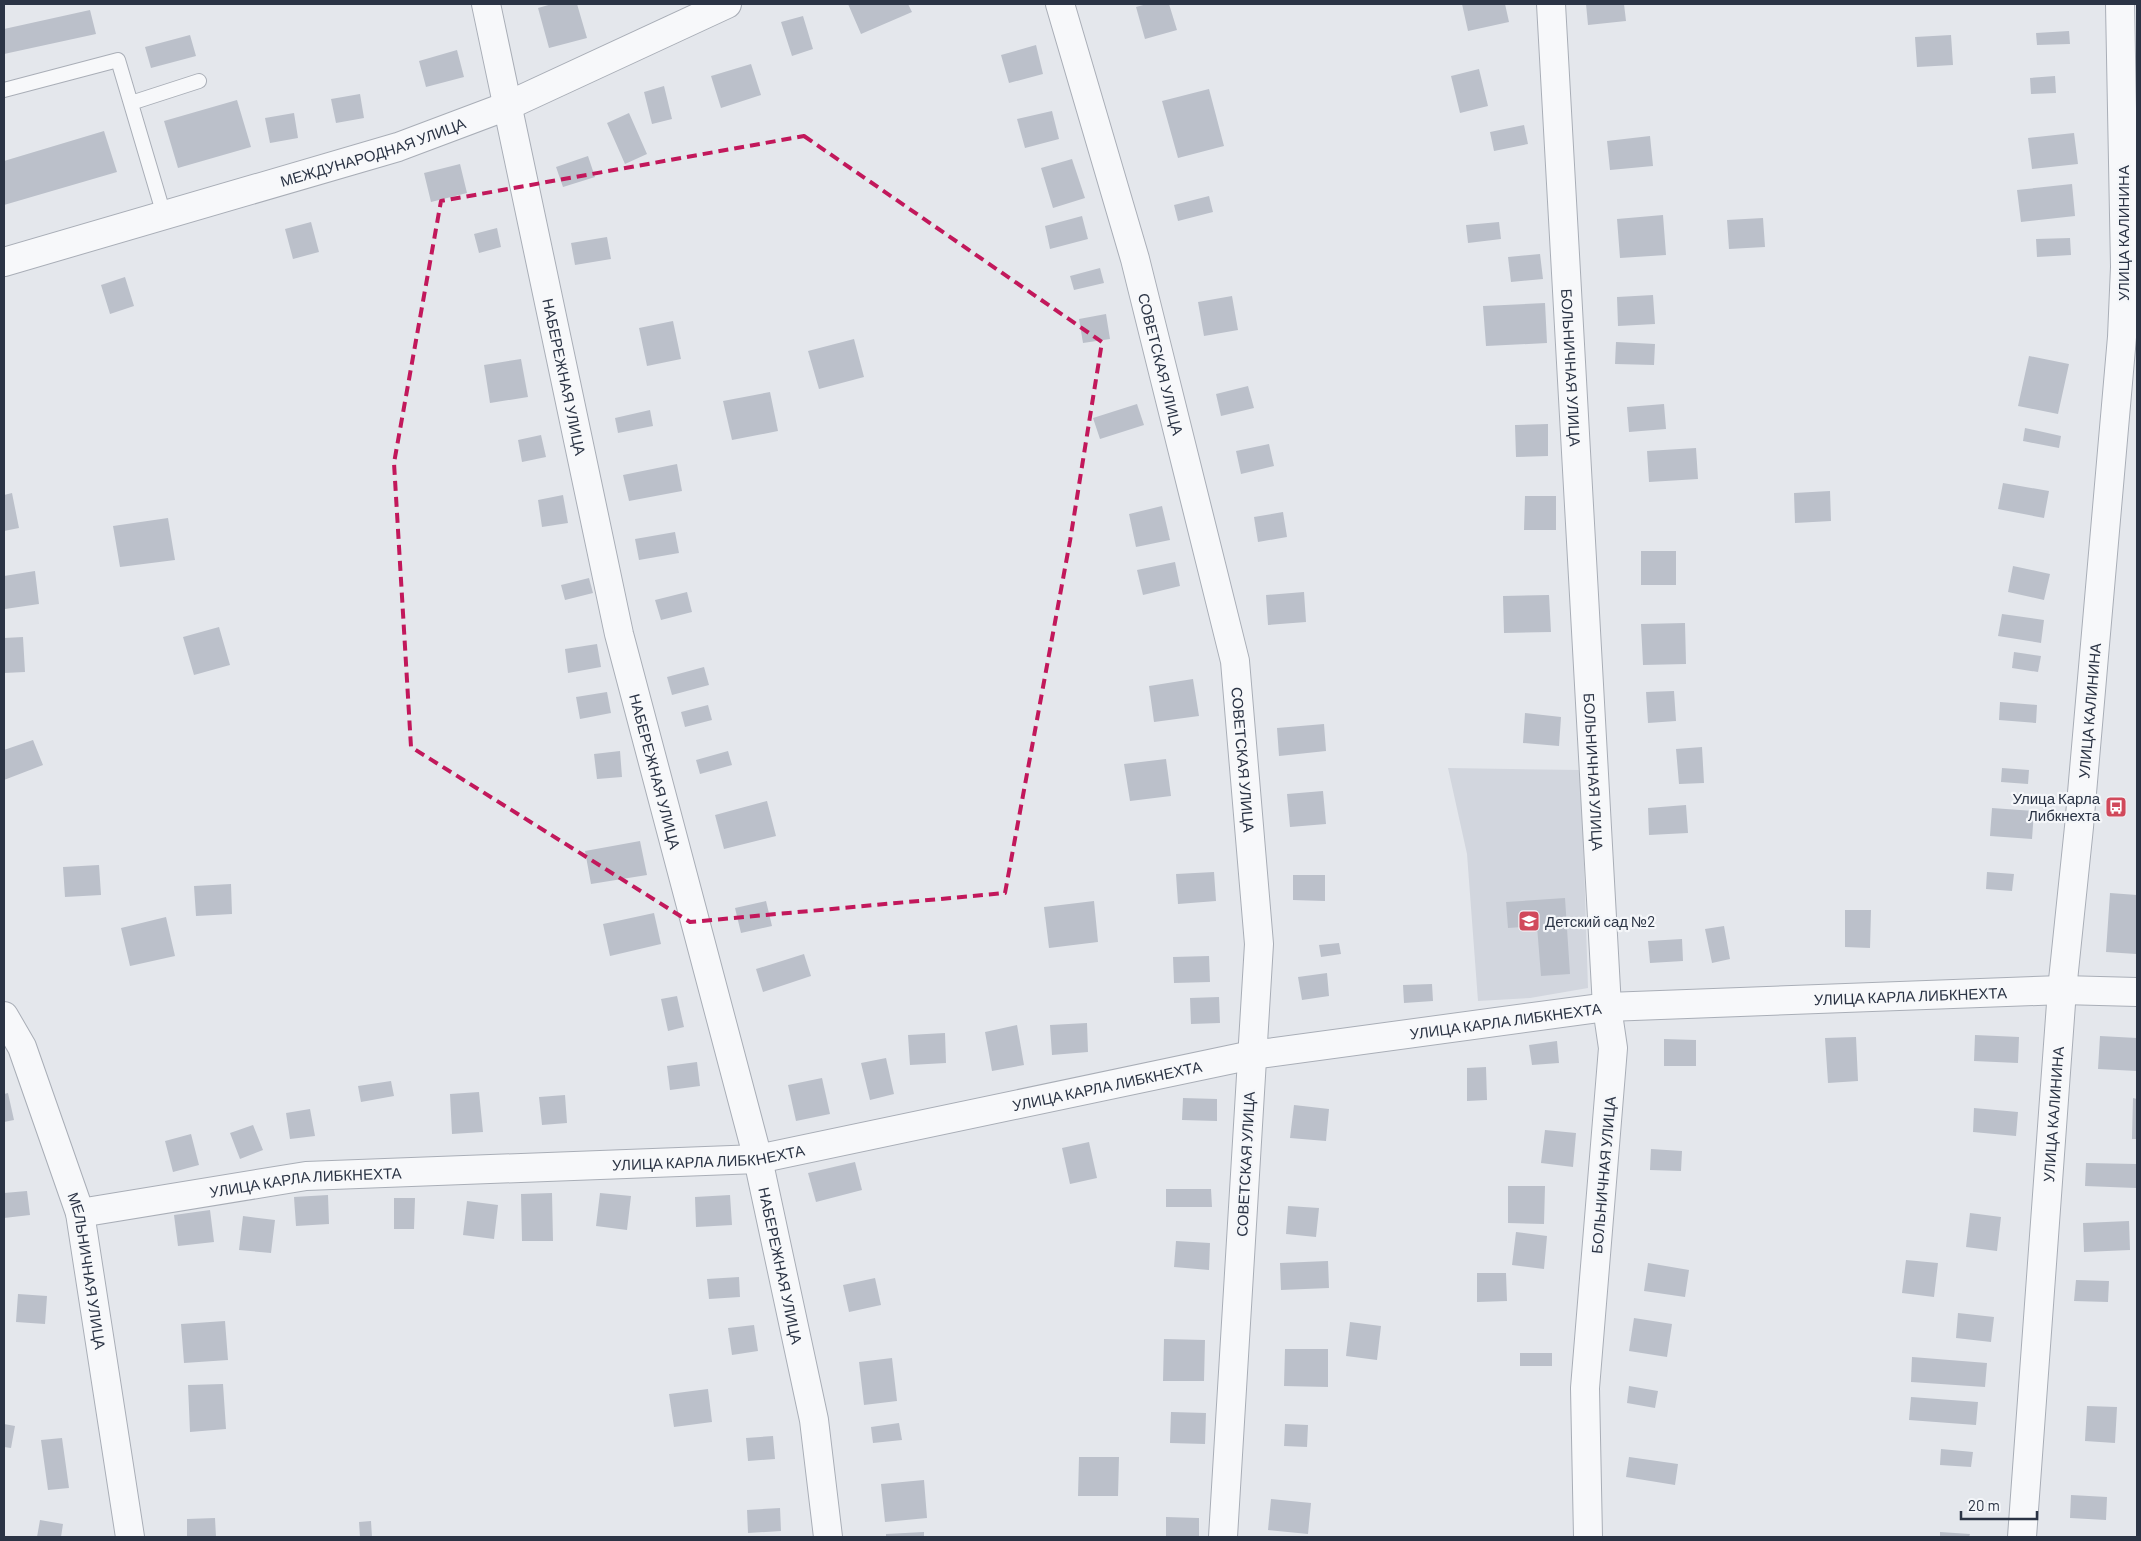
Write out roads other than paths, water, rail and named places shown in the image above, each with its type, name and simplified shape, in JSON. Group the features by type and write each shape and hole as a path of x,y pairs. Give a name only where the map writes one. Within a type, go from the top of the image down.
{"street":[{"name":"НАБЕРЕЖНАЯ УЛИЦА","path":"486,4 618,634 758,1159 814,1420 828,1537"},
{"name":"МЕЖДУНАРОДНАЯ УЛИЦА","path":"4,262 398,148 507,106 727,4"},
{"name":"СОВЕТСКАЯ УЛИЦА","path":"1060,4 1135,258 1235,662 1258,944 1224,1537"},
{"name":"БОЛЬНИЧНАЯ УЛИЦА","path":"1551,4 1607,1007 1613,1048 1585,1388 1588,1537"},
{"name":"УЛИЦА КАЛИНИНА","path":"2022,1537 2062,990 2084,778 2122,337 2131,267 2120,4"},
{"name":"УЛИЦА КАРЛА ЛИБКНЕХТА","path":"80,1214 306,1176 758,1159 1252,1055 1607,1007 2062,990 2137,992"},
{"name":"МЕЛЬНИЧНАЯ УЛИЦА","path":"4,1016 22,1047 80,1214 130,1537"}],"lane":[{"path":"4,90 118,60 164,215"},
{"path":"131,103 199,80"}],"place":[{"name":"Улица Карла Либкнехта","path":"2116,807"},
{"name":"Детский сад №2","path":"1529,921"}]}
